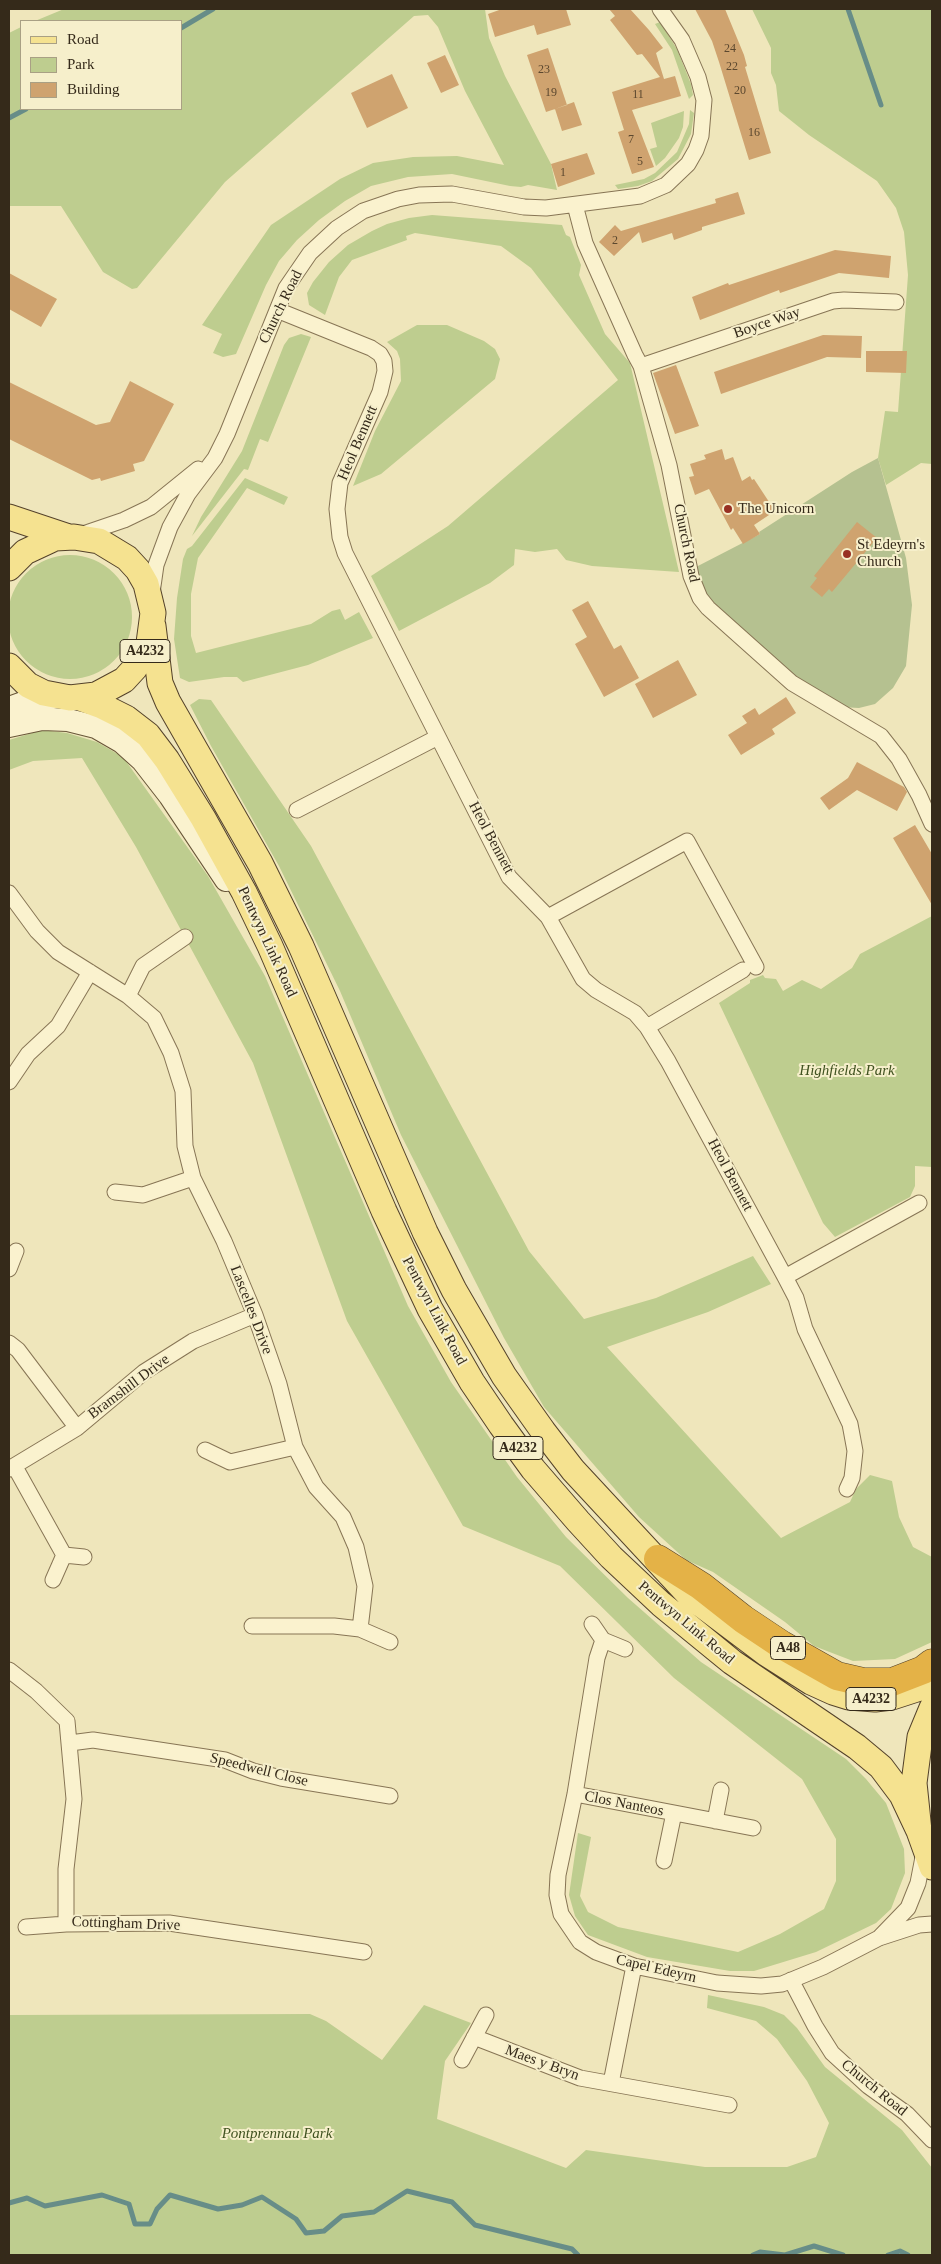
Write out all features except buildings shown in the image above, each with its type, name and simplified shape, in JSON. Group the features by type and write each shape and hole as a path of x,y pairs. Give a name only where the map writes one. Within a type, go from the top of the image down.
{"highway":[{"name":"A48","path":"658,1559 701,1586 742,1619 782,1645 837,1676 863,1682 892,1682 917,1673 932,1664"}],"main road":[{"name":"Pentwyn Link Road","path":"9,517 71,537 99,541 127,558 142,577 151,599 160,683 168,702 260,863 301,946 425,1232 471,1321 520,1399 561,1454 607,1507 658,1559 690,1596 782,1663 832,1692 874,1699 904,1695 932,1684"},
{"name":"Pentwyn Link Road","path":"9,568 25,552 38,544 55,538 71,537"},
{"name":"Pentwyn Link Road","path":"70,698 96,695 124,680 144,654 153,626"},
{"name":"Pentwyn Link Road","path":"9,666 28,685 44,693 102,706 126,718 148,735 156,745 202,818 244,892 270,946 384,1211 430,1309 459,1361 501,1425 578,1521 654,1598 732,1662 858,1746 881,1767 902,1795 925,1849"},
{"path":"925,1849 914,1802 915,1766 920,1737 932,1708"}],"street":[{"name":"Church Road","path":"151,599 156,565 170,527 188,494 214,458 227,434 276,310 298,269 320,242 348,220 398,198 435,194 472,197 524,207 575,205 654,192 678,175 696,150 704,123 703,95 698,77 682,40 660,9"},
{"name":"Church Road","path":"575,205 585,243 634,355 641,366 669,465 691,576 700,598 708,608 792,683 881,736 899,759 932,824"},
{"name":"Boyce Way","path":"641,366 833,301 896,302"},
{"name":"Heol Bennett","path":"276,310 371,348 380,354 384,361 385,371 380,392 340,483 337,509 340,537 356,575 509,877 548,917 583,979 596,990 635,1013 647,1027 668,1061 785,1277 796,1298 805,1329 850,1424 855,1451 852,1478 847,1489"},
{"path":"71,537 124,520 151,507 214,458"},
{"path":"9,708 32,700 70,698"},
{"path":"9,726 42,719 68,720 96,728 128,746 142,760 170,796 270,946"},
{"path":"296,810 438,737"},
{"path":"548,917 687,842 750,969 647,1027"},
{"name":"Lascelles Drive","path":"9,893 37,931 58,952 128,996 154,1018 171,1053 182,1091 185,1146 192,1178 224,1241 255,1314 279,1384 295,1447 316,1487 343,1517 356,1547 366,1586 360,1629"},
{"path":"128,996 143,966 185,937"},
{"path":"9,1082 28,1054 58,1026 90,972"},
{"path":"116,1192 143,1195 192,1178"},
{"path":"785,1277 919,1203"},
{"path":"9,1269 16,1251"},
{"name":"Bramshill Drive","path":"12,1468 77,1428 144,1372 193,1341 255,1314"},
{"path":"9,1343 18,1350 77,1428"},
{"path":"205,1450 230,1462 295,1447"},
{"path":"12,1468 64,1556"},
{"path":"64,1556 84,1557"},
{"path":"53,1580 64,1556"},
{"path":"592,1624 603,1640 625,1649"},
{"path":"252,1626 334,1626 360,1629 390,1642"},
{"name":"Capel Edeyrn","path":"603,1640 597,1658 575,1794 558,1875 557,1895 561,1914 580,1942 596,1952 634,1966 700,1980 741,1985 774,1985 824,1967 879,1938 920,1925 932,1924"},
{"name":"Cottingham Drive","path":"9,1670 36,1691 67,1721 74,1799 66,1869 66,1924 169,1924 364,1952"},
{"name":"Speedwell Close","path":"70,1743 93,1740 226,1760 253,1771 281,1778 390,1796"},
{"path":"715,1821 721,1790"},
{"name":"Clos Nanteos","path":"575,1794 753,1828"},
{"name":"Clos Nanteos","path":"664,1861 674,1813"},
{"name":"Capel Edeyrn","path":"879,1938 908,1908 918,1882 925,1849"},
{"path":"26,1927 66,1924"},
{"path":"611,2083 634,1966"},
{"name":"Church Road","path":"791,1980 815,2026 832,2053 868,2086 907,2114 932,2140"},
{"path":"462,2060 486,2015"},
{"name":"Maes y Bryn","path":"474,2037 580,2078 730,2105"}],"green space":[{"path":"64,9 485,9 489,38 505,76 551,164 557,190 528,185 521,187 510,186 452,174 408,177 371,186 345,201 319,220 297,240 279,261 266,285 236,354 223,357 213,353 222,334 202,325 271,225 340,179 373,163 413,157 457,156 504,165 465,91 438,27 428,15 414,16 225,182 137,288 132,289 103,272 61,206 9,206 9,33 20,28 20,110 182,110 182,20 37,20"},
{"path":"752,9 932,9 932,464 921,463 886,485 878,458 885,411 898,412 908,275 904,232 896,208 877,181 809,135 779,111 776,85 771,73 771,48"},
{"path":"660,22 677,49 691,84 693,95 689,99 672,50 655,24"},
{"path":"690,110 694,113 691,134 678,159 652,181 638,186 618,189 615,185 644,179 655,173 677,152 689,124"},
{"path":"684,111 683,127 679,138 665,158 656,166 650,149 657,147 651,123"},
{"path":"432,215 562,225 566,235 570,237 581,265 579,275 605,334 630,363 679,572 592,566 566,560 557,549 535,552 515,549 514,565 490,583 399,631 371,576 448,526 618,380 531,268 501,246 415,233 406,236 407,240 352,260 339,277 325,315 309,305 307,293 313,282 329,262 348,245 387,224 409,218"},
{"path":"417,325 447,325 484,341 495,349 500,359 495,379 381,474 353,486 375,431 401,381 400,359 397,351 387,342"},
{"path":"301,334 311,337 268,442 260,439 248,470 244,469 192,536 201,517 242,451 284,345 289,338"},
{"path":"878,458 906,558 912,605 906,666 893,688 875,704 859,708 840,707 798,681 712,602 706,594 696,567 760,534 759,532 852,472"},
{"path":"245,478 288,497 284,505 247,488 198,558 191,594 191,636 196,653 311,624 332,611 340,609 345,620 359,612 373,638 308,665 243,682 237,677 224,677 189,682 180,678 174,639 177,598 183,559 187,549 192,546"},
{"path":"70,555 94,560 105,565 114,573 122,582 127,593 132,617 127,641 122,652 114,661 105,669 94,674 70,679 46,674 35,669 26,661 18,652 13,641 8,617 13,593 18,582 26,573 35,565 46,560"},
{"path":"199,699 211,700 311,846 529,1251 584,1319 656,1298 753,1256 771,1284 708,1312 607,1347 781,1538 850,1502 856,1489 870,1475 892,1481 899,1517 913,1547 932,1557 932,1642 895,1659 853,1661 814,1646 785,1622 713,1572 686,1560 639,1517 544,1407 504,1338 401,1135 340,991 279,866 190,705"},
{"path":"42,730 67,733 97,742 123,757 208,876 265,976 408,1306 451,1382 517,1477 566,1537 628,1598 701,1662 846,1759 886,1803 904,1849 905,1873 891,1909 876,1923 816,1952 754,1971 730,1971 647,1957 588,1935 575,1916 569,1895 578,1833 591,1837 580,1896 588,1912 618,1927 738,1952 780,1934 824,1909 836,1881 836,1839 802,1779 674,1678 560,1566 463,1526 347,1321 253,1063 136,847 82,758 33,761 9,770 9,740"},
{"name":"Highfields Park","path":"932,916 932,1167 915,1166 915,1186 910,1197 835,1237 823,1223 719,1003 750,983 750,980 763,975 765,978 776,979 783,991 802,980 821,989 852,968 860,954"},
{"name":"Pontprennau Park","path":"708,1995 764,2007 784,2015 797,2028 825,2067 902,2130 932,2168 932,2255 9,2255 9,2015 310,2014 326,2021 382,2060 424,2005 471,2023 445,2061 437,2119 566,2168 586,2150 705,2167 787,2167 816,2157 829,2123 807,2081 777,2039 756,2021 707,2008"}],"waterway":[{"path":"182,27 213,9"},
{"path":"848,9 881,105"},
{"path":"9,118 24,110"},
{"path":"9,2203 27,2198 45,2206 102,2195 129,2204 135,2224 150,2224 157,2209 170,2195 218,2209 242,2205 262,2197 296,2219 306,2233 324,2231 342,2216 374,2212 407,2191 452,2202 475,2225 572,2249 578,2255"},
{"path":"753,2255 760,2252 785,2255 814,2246 843,2255"},
{"path":"888,2255 900,2251 908,2255"}],"place":[{"name":"The Unicorn","path":"728,509"},
{"name":"St Edeyrn's Church","path":"847,554"}]}
